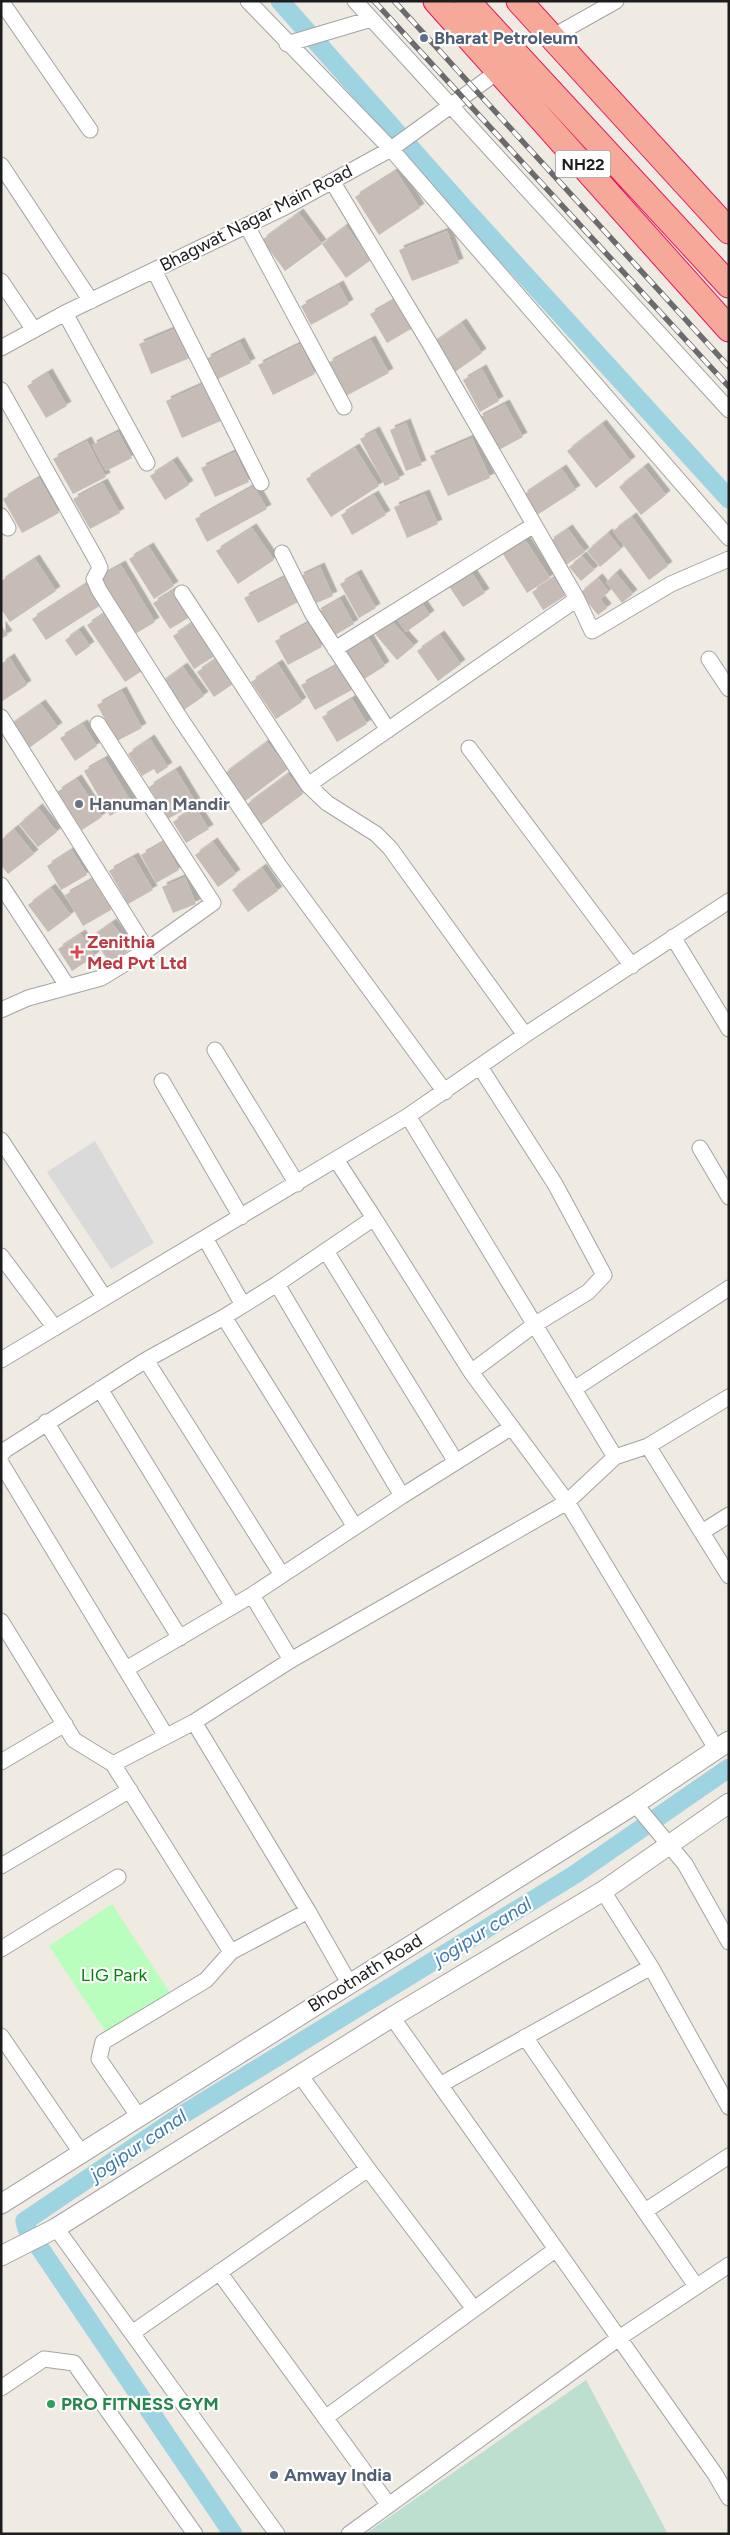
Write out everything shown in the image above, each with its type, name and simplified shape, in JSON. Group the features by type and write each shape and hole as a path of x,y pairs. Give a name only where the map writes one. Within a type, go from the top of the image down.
{"highway":[{"name":"NH22","path":"436,1 500,70 729,329"},
{"path":"467,1 729,285"},
{"path":"519,1 729,231"}],"street":[{"path":"1,1 90,130"},
{"path":"248,1 288,44 394,147 729,538"},
{"path":"355,1 450,108 729,410"},
{"path":"552,37 616,1"},
{"path":"288,44 371,20"},
{"name":"Bhagwat Nagar Main Road","path":"2,346 91,300 247,226 394,147 500,70"},
{"path":"1,165 91,300"},
{"path":"332,181 430,344 577,599 592,631 671,584 729,559"},
{"path":"247,226 344,406"},
{"path":"154,270 262,483"},
{"path":"1,281 34,330"},
{"path":"65,313 147,464"},
{"path":"1,390 98,561 100,568 94,579 98,590 180,718 280,867 445,1092"},
{"path":"335,649 534,525"},
{"path":"282,553 306,603 388,730"},
{"path":"182,593 308,785 327,803 376,834 390,848 524,1035"},
{"path":"308,785 577,599"},
{"path":"709,659 729,689"},
{"path":"1,717 147,950"},
{"path":"1,1010 28,998 101,978 147,950 213,903 98,724"},
{"path":"469,748 632,966"},
{"path":"1,885 68,987"},
{"path":"1,1360 104,1297 337,1161 445,1092 524,1035 729,901"},
{"path":"674,936 729,1029"},
{"path":"215,1050 297,1184"},
{"path":"471,1372 534,1325 588,1292 604,1275 555,1184 480,1067"},
{"path":"162,1081 241,1217"},
{"path":"408,1116 615,1458"},
{"path":"1,1140 104,1297"},
{"path":"700,1148 729,1197"},
{"path":"337,1161 471,1372 567,1502 723,1746"},
{"path":"1,1455 5,1450 46,1422 146,1360 224,1317 277,1284 374,1218"},
{"path":"206,1238 243,1305"},
{"path":"326,1251 456,1462"},
{"path":"1,1256 55,1328"},
{"path":"277,1284 402,1496"},
{"path":"574,1390 729,1288"},
{"path":"224,1317 355,1527"},
{"path":"146,1360 282,1575"},
{"path":"100,1389 233,1606"},
{"path":"113,1764 194,1722 291,1660 567,1502 615,1458 648,1446 729,1397"},
{"path":"46,1422 180,1638"},
{"path":"126,1669 252,1595 402,1496 512,1427"},
{"path":"648,1446 729,1576"},
{"path":"1,1463 166,1736"},
{"path":"702,1532 729,1515"},
{"path":"252,1595 291,1660"},
{"path":"1,1621 74,1740 113,1764 231,1952"},
{"path":"194,1722 308,1911 349,1983"},
{"path":"1,1762 65,1724"},
{"name":"Bhootnath Road","path":"1,2203 82,2154 349,1983 640,1811 723,1746"},
{"path":"1,1866 130,1790"},
{"path":"1,2256 49,2231 392,2017 603,1891 665,1842 729,1803"},
{"path":"640,1811 685,1864 729,1942"},
{"path":"1,1949 118,1877"},
{"path":"603,1891 651,1967 729,2107"},
{"path":"139,2117 99,2059 104,2042 206,1980 231,1952 308,1911"},
{"path":"440,2085 651,1967"},
{"path":"392,2017 619,2338 729,2498"},
{"path":"1,2036 82,2154"},
{"path":"525,2037 696,2286"},
{"path":"300,2075 368,2169 474,2309"},
{"path":"645,2211 729,2156"},
{"path":"132,2333 368,2169"},
{"path":"49,2231 132,2333 277,2534"},
{"path":"325,2418 555,2250"},
{"path":"349,2534 619,2338 729,2265"},
{"path":"219,2272 388,2504"},
{"path":"1,2388 44,2359 74,2363 195,2534"}],"shaded area":[{"path":"95,1141 154,1243 111,1269 47,1172"}],"green space":[{"name":"LIG Park","path":"112,1904 172,1996 106,2032 49,1946"},
{"path":"586,2380 668,2534 365,2534"}],"building":[{"path":"396,171 420,208 379,235 355,197"},
{"path":"299,213 322,244 285,271 262,240"},
{"path":"346,226 371,260 346,278 322,244"},
{"path":"447,231 459,263 412,281 399,250"},
{"path":"339,285 349,304 311,325 301,306"},
{"path":"400,297 416,326 387,343 370,314"},
{"path":"462,323 482,353 452,374 432,344"},
{"path":"177,328 190,358 151,374 139,344"},
{"path":"371,340 389,373 346,396 328,363"},
{"path":"240,342 251,363 216,380 206,359"},
{"path":"300,344 315,374 273,395 258,365"},
{"path":"482,369 499,401 480,412 463,380"},
{"path":"48,373 67,406 46,418 27,386"},
{"path":"208,382 225,419 182,438 166,401"},
{"path":"505,404 523,437 497,451 478,418"},
{"path":"406,423 422,465 406,471 390,430"},
{"path":"602,424 631,461 596,488 567,451"},
{"path":"375,431 400,479 385,486 360,439"},
{"path":"118,432 132,458 106,471 92,445"},
{"path":"472,438 490,478 448,496 430,456"},
{"path":"87,441 106,477 73,494 53,459"},
{"path":"355,448 379,486 331,517 306,479"},
{"path":"235,452 249,482 215,497 201,468"},
{"path":"173,461 189,485 165,500 150,476"},
{"path":"644,467 666,495 641,515 619,487"},
{"path":"562,469 576,490 537,515 523,495"},
{"path":"39,478 59,513 22,533 3,499"},
{"path":"103,483 120,513 90,529 73,499"},
{"path":"254,486 267,509 207,542 195,519"},
{"path":"425,494 438,524 407,538 394,507"},
{"path":"374,495 386,515 352,535 341,515"},
{"path":"632,517 668,566 649,580 613,531"},
{"path":"252,528 274,560 238,584 216,551"},
{"path":"568,529 585,552 566,565 549,542"},
{"path":"520,532 550,578 527,593 498,546"},
{"path":"608,533 621,549 600,567 587,551"},
{"path":"149,547 174,586 154,599 129,559"},
{"path":"582,556 594,570 581,581 569,567"},
{"path":"35,559 56,591 10,622 1,609 1,581"},
{"path":"121,565 155,622 132,636 98,578"},
{"path":"320,567 333,596 312,605 299,577"},
{"path":"468,567 485,593 463,607 446,582"},
{"path":"616,573 633,594 622,603 606,582"},
{"path":"357,574 376,608 359,618 340,584"},
{"path":"285,577 298,602 258,623 244,598"},
{"path":"554,578 565,596 543,610 532,592"},
{"path":"598,578 609,592 600,599 607,608 598,615 580,593"},
{"path":"88,583 101,605 46,640 32,619"},
{"path":"174,590 190,617 170,629 153,603"},
{"path":"340,599 354,624 330,638 316,613"},
{"path":"419,599 430,615 406,632 395,616"},
{"path":"107,612 145,669 125,682 87,625"},
{"path":"391,620 414,646 397,660 375,634"},
{"path":"194,622 215,656 194,669 173,636"},
{"path":"308,623 322,647 288,665 275,641"},
{"path":"1,625 8,635 1,639"},
{"path":"79,630 90,646 76,656 65,640"},
{"path":"365,632 385,666 361,681 341,647"},
{"path":"440,635 461,664 438,681 417,651"},
{"path":"10,658 27,685 1,702 1,664"},
{"path":"216,659 233,684 214,697 197,672"},
{"path":"278,664 302,702 276,719 251,682"},
{"path":"338,665 352,690 315,710 301,685"},
{"path":"183,667 204,696 181,712 161,683"},
{"path":"122,691 142,728 117,741 97,705"},
{"path":"352,699 367,724 337,742 322,717"},
{"path":"41,704 58,727 25,751 8,727"},
{"path":"83,724 97,746 75,761 60,738"},
{"path":"150,739 168,767 157,774 154,769 142,776 128,754"},
{"path":"267,742 288,769 244,802 224,774"},
{"path":"105,759 132,803 110,816 84,771"},
{"path":"176,770 196,803 168,819 149,787"},
{"path":"288,774 303,794 261,825 246,805"},
{"name":"Hanuman Mandir","path":"77,779 102,817 82,830 57,792"},
{"path":"195,807 209,829 186,843 173,822"},
{"path":"38,808 57,832 38,847 19,824"},
{"path":"14,829 34,854 8,874 1,865 1,840"},
{"path":"164,842 179,870 156,883 141,855"},
{"path":"213,842 236,874 218,887 195,855"},
{"path":"72,850 87,875 61,890 47,866"},
{"path":"134,857 153,890 128,904 109,871"},
{"path":"262,868 278,891 248,912 232,890"},
{"path":"185,877 196,904 173,913 162,887"},
{"path":"93,879 111,910 83,926 65,895"},
{"path":"51,888 71,915 48,932 28,905"},
{"path":"112,923 131,949 110,963 92,937"},
{"name":"Zenithia Med Pvt Ltd","path":"81,934 95,956 72,971 58,949"}],"waterway":[{"path":"280,1 463,207 729,499"},
{"name":"jogipur canal","path":"233,2534 27,2229 25,2221 182,2115 574,1875 729,1768"}],"railway":[{"path":"374,1 729,387"},
{"path":"394,1 729,367"}],"place":[{"name":"Bharat Petroleum","path":"424,38"},
{"name":"Hanuman Mandir","path":"79,804"},
{"name":"Zenithia Med Pvt Ltd","path":"77,952"},
{"name":"PRO FITNESS GYM","path":"51,2404"},
{"name":"Amway India","path":"274,2475"}]}
